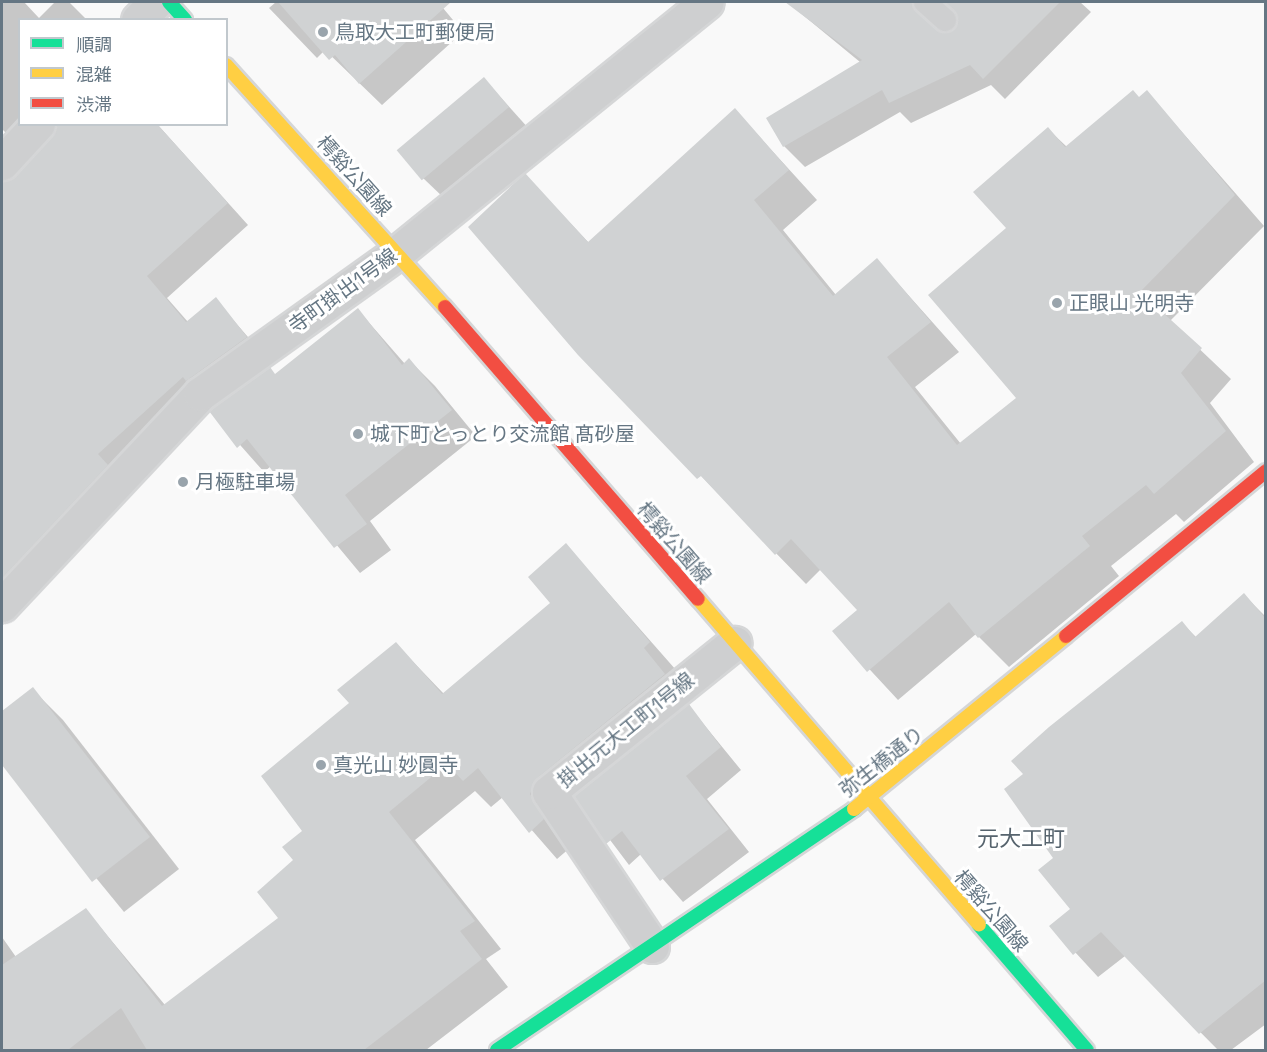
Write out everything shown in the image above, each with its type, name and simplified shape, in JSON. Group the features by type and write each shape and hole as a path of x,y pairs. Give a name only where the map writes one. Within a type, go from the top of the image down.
{"main road":[{"path":"169,2 184,18"},
{"name":"樗谿公園線","path":"228,66 398,252 1086,1050"},
{"name":"弥生橋通り","path":"497,1050 869,799 1266,471"}],"street":[{"path":"140,18 156,2"},
{"name":"寺町掛出1号線","path":"2,605 200,394 398,252 707,2"},
{"path":"2,163 36,126"},
{"name":"掛出元大工町1号線","path":"652,946 549,792 734,643"}],"lane":[{"path":"926,2 945,20"}],"building":[{"path":"278,2 451,2 359,84 335,55 329,60"},
{"path":"785,2 912,2 916,12 943,33 958,22 945,2 1060,2 983,79 970,65 889,103 882,90 783,147 766,118 862,60"},
{"path":"484,77 509,107 422,180 397,150"},
{"path":"1133,90 1139,97 1147,90 1235,195 1140,292 1202,348 1181,373 1226,431 1154,494 1146,485 1082,536 1090,546 978,638 949,602 867,672 832,631 857,610 791,539 775,555 701,476 697,479 578,355 468,227 525,173 588,242 735,108 789,170 754,200 833,296 877,258 931,322 887,357 957,445 1016,398 928,295 1006,228 973,192 1048,127 1065,147"},
{"path":"54,126 159,126 228,203 147,276 186,322 216,297 247,337 186,381 183,377 98,454 108,465 2,578 2,181 16,176"},
{"path":"358,308 402,365 409,358 452,410 345,495 367,524 334,548 247,439 237,448 209,411 270,367 275,374"},
{"path":"566,543 650,642 644,648 665,674 537,778 530,794 544,819 529,833 478,768 463,781 447,764 389,812 475,921 460,931 482,959 364,1050 147,1050 121,1008 68,1050 2,1050 2,965 86,908 162,1006 278,918 257,892 293,860 282,847 302,831 261,776 349,703 337,690 396,642 442,694 550,603 528,577"},
{"path":"1244,593 1266,619 1266,980 1199,1034 1101,932 1073,955 1049,926 1070,909 1038,870 1053,858 1004,789 1023,774 1011,761 1049,727 1182,621 1195,637"},
{"path":"33,687 150,837 92,882 2,765 2,711"},
{"path":"689,704 721,747 686,776 729,829 660,881 622,831 606,844 574,796"}],"traffic: fast":[{"path":"169,2 183,18"},
{"path":"497,1050 854,809"},
{"path":"979,925 1087,1050"}],"traffic: slow":[{"path":"228,67 445,307"},
{"path":"698,599 979,925"},
{"path":"854,809 1066,636"}],"traffic: jam":[{"path":"445,307 698,599"},
{"path":"1066,636 1266,471"}],"place":[{"name":"鳥取大工町郵便局","path":"323,32"},
{"name":"正眼山 光明寺","path":"1057,303"},
{"name":"城下町とっとり交流館 髙砂屋","path":"358,434"},
{"name":"月極駐車場","path":"183,482"},
{"name":"真光山 妙圓寺","path":"321,765"}],"district":[{"name":"元大工町","path":"1021,839"}]}
